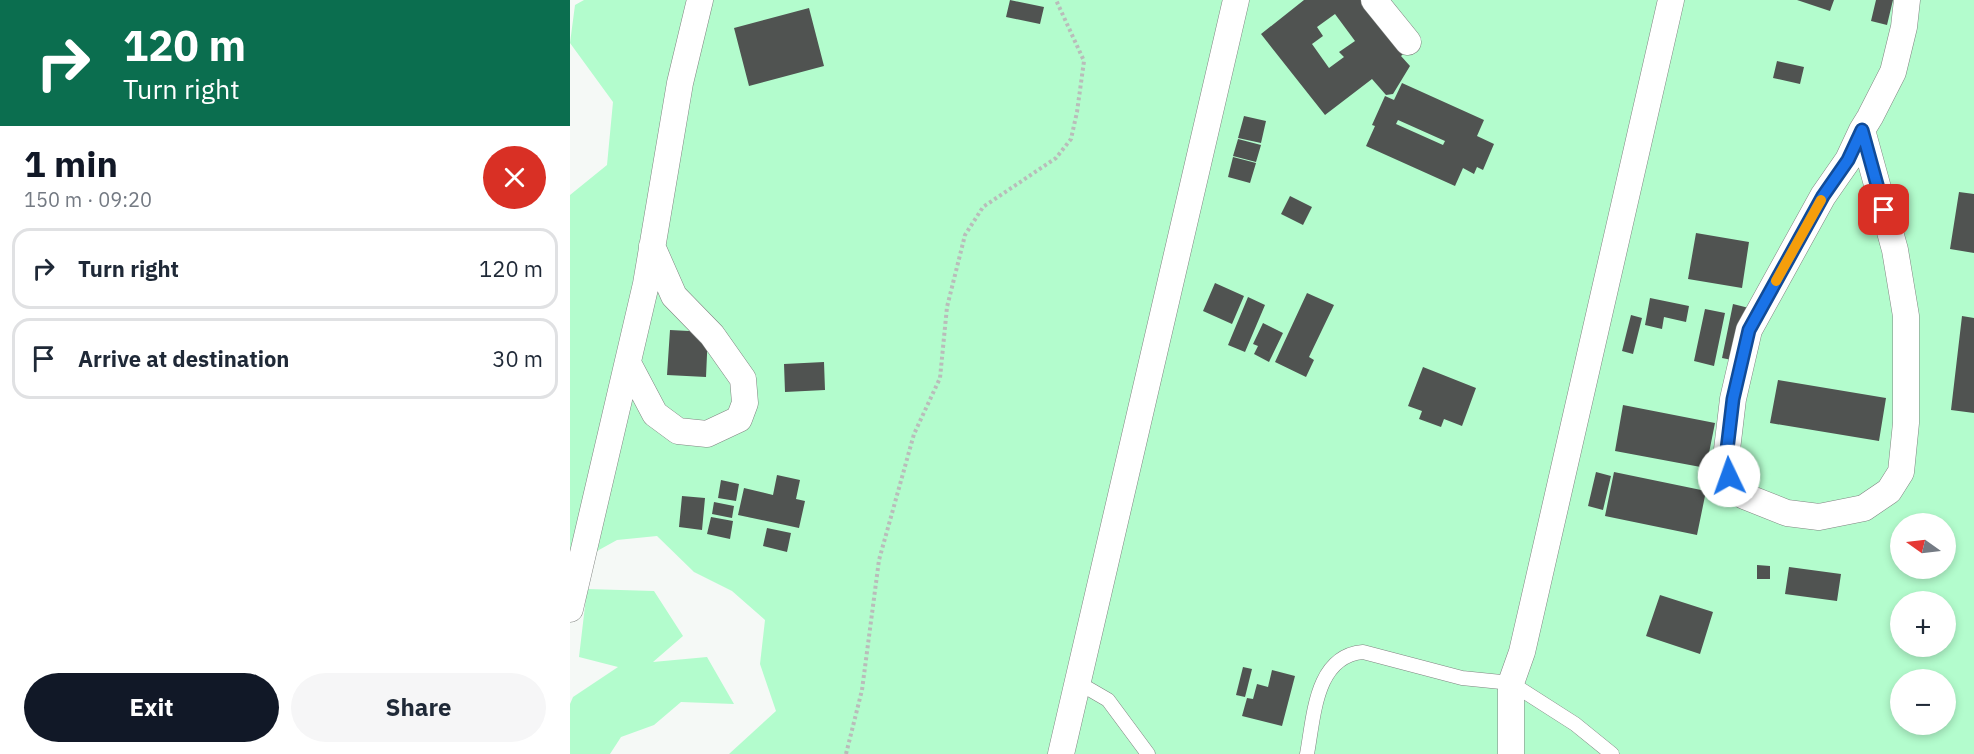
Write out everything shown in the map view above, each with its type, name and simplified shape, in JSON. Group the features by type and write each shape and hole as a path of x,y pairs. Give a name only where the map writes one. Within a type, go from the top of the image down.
{"street":[{"path":"570,609 628,363 652,246 680,83 700,0"},
{"path":"1061,754 1236,0"},
{"path":"1374,0 1408,42"},
{"path":"1511,754 1511,683 1522,652 1671,0"},
{"path":"1862,130 1895,250 1906,316 1906,423 1901,472 1889,491 1864,508 1819,517 1787,513 1744,496 1729,476 1726,458 1733,399 1749,330 1823,196 1848,160 1862,130 1893,72 1904,27 1906,0"},
{"path":"628,363 655,414 678,431 707,434 739,419 745,403 743,379 712,335 674,296 652,246"}],"lane":[{"path":"1307,754 1321,686 1328,671 1351,653 1363,652 1462,678 1511,683 1575,724 1612,754"},
{"path":"1077,682 1108,700 1148,754"}],"path":[{"path":"846,754 862,690 879,560 914,434 940,378 947,307 964,235 983,207 1056,158 1071,139 1077,112 1083,61 1056,0"}],"green space":[{"path":"584,0 1974,0 1974,754 729,754 776,711 760,664 765,620 732,591 694,572 657,536 617,540 570,566 570,195 607,165 613,102 570,43 575,5"},
{"path":"587,589 654,591 683,636 653,662 707,657 734,704 681,702 654,725 621,737 610,754 570,754 570,704 573,697 618,667 579,657"}],"building":[{"path":"1010,0 1044,7 1040,24 1006,17"},
{"path":"1304,0 1363,0 1404,53 1401,56 1410,66 1393,94 1386,95 1372,79 1325,115 1261,34","holes":["1335,14 1355,41 1339,52 1344,57 1329,68 1312,44 1323,36 1317,27"]},
{"path":"1797,0 1834,0 1830,11"},
{"path":"1876,0 1893,0 1887,25 1871,21"},
{"path":"809,8 824,66 749,86 734,28"},
{"path":"1777,61 1804,67 1800,84 1773,78"},
{"path":"1402,83 1484,120 1477,136 1494,144 1483,170 1477,167 1474,174 1463,168 1455,186 1366,146 1375,126 1372,125 1385,96 1394,100","holes":["1398,120 1445,141 1443,145 1396,124"]},
{"path":"1244,116 1266,121 1261,143 1238,138"},
{"path":"1238,139 1261,145 1256,162 1233,156"},
{"path":"1233,157 1256,163 1250,183 1228,177"},
{"path":"1959,192 1974,194 1974,253 1950,249"},
{"path":"1290,196 1312,207 1303,225 1281,214"},
{"path":"1696,233 1749,242 1742,288 1688,279"},
{"path":"1215,283 1244,296 1232,324 1203,311"},
{"path":"1307,293 1334,305 1309,357 1314,360 1306,377 1275,362"},
{"path":"1248,297 1265,305 1245,352 1228,345"},
{"path":"1650,298 1689,306 1686,322 1664,317 1662,329 1645,325"},
{"path":"1733,304 1749,308 1737,361 1722,358"},
{"path":"1705,309 1725,313 1714,366 1694,361"},
{"path":"1631,315 1642,318 1633,354 1622,351"},
{"path":"1962,316 1974,318 1974,413 1951,410"},
{"path":"1263,323 1283,333 1269,362 1254,354 1258,346 1253,344"},
{"path":"670,330 708,332 706,377 667,375"},
{"path":"824,362 825,390 785,392 784,364"},
{"path":"1423,367 1476,388 1462,426 1444,419 1441,427 1419,419 1422,411 1408,406"},
{"path":"1778,380 1886,398 1879,441 1770,423"},
{"path":"1623,405 1715,423 1706,468 1615,451"},
{"path":"1596,472 1611,476 1603,510 1588,506"},
{"path":"1614,472 1706,491 1697,535 1605,516"},
{"path":"777,475 800,480 796,499 805,501 799,528 738,515 744,488 773,495"},
{"path":"721,480 739,484 736,501 718,498"},
{"path":"682,496 705,498 702,530 679,527"},
{"path":"714,502 734,506 732,518 712,514"},
{"path":"711,517 733,521 730,539 707,534"},
{"path":"767,528 791,533 787,552 763,546"},
{"path":"1757,565 1770,566 1770,579 1757,579"},
{"path":"1789,567 1841,574 1837,601 1785,594"},
{"path":"1660,595 1713,612 1700,654 1646,636"},
{"path":"1243,667 1252,669 1245,697 1236,695"},
{"path":"1272,670 1295,676 1282,726 1242,716 1247,698 1253,699 1257,684 1268,687"}],"slow traffic":[{"path":"1776,281 1821,200"}],"route":[{"path":"1729,476 1726,458 1733,399 1749,330 1823,196 1848,160 1862,130 1884,210"}]}
